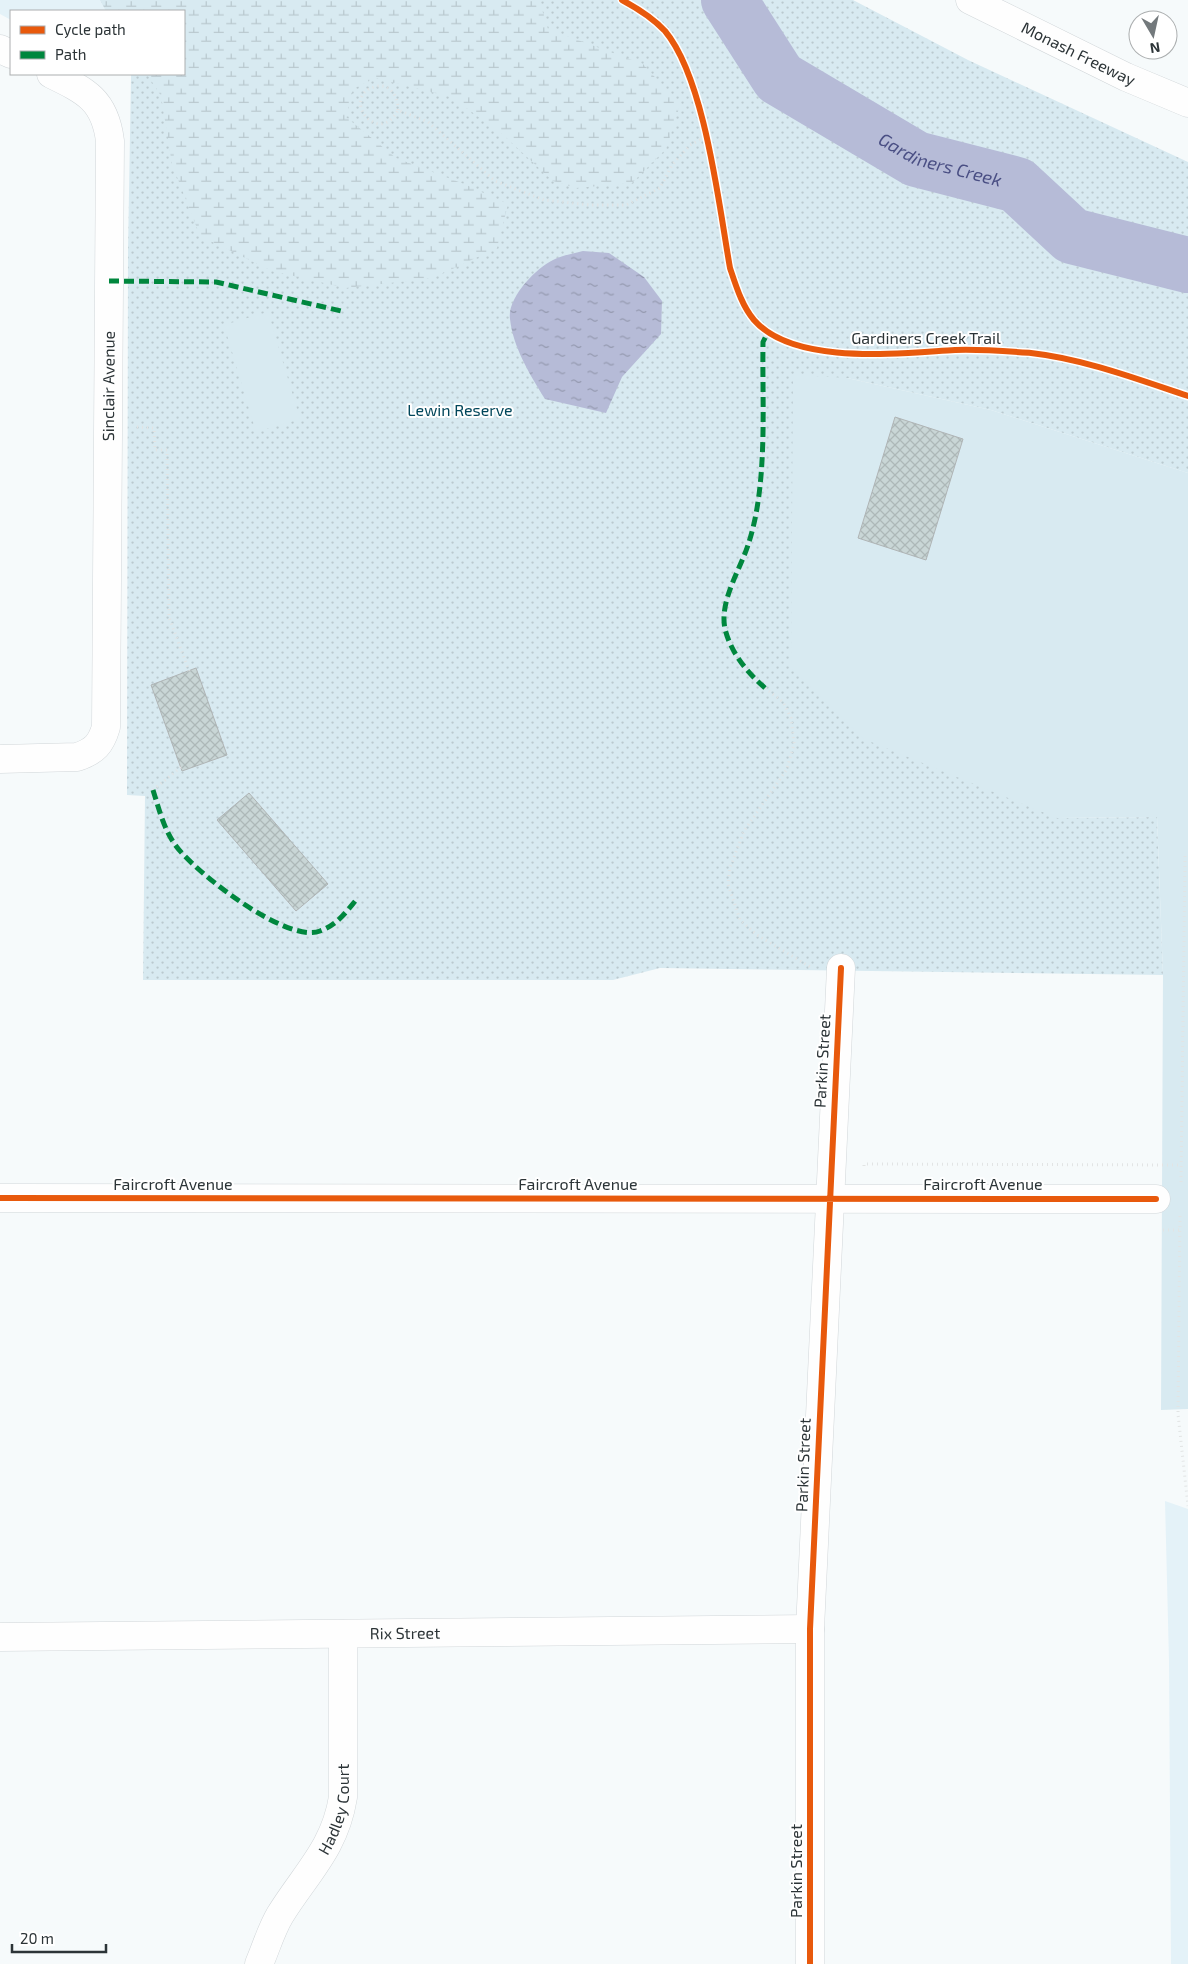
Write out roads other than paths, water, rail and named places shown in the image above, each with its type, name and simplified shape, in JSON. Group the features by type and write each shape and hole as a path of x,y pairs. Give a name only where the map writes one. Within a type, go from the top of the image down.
{"main road":[{"name":"Monash Freeway","path":"970,0 1126,77 1188,103"},
{"name":"Sinclair Avenue","path":"0,759 77,757 89,753 99,746 106,727 110,141 104,112 94,99 83,90 53,75"},
{"name":"Parkin Street","path":"810,1964 810,1629 828,1197 841,968"},
{"name":"Faircroft Avenue","path":"0,1198 828,1197 1156,1199"},
{"name":"Rix Street","path":"0,1637 810,1629"},
{"name":"Hadley Court","path":"259,1964 279,1917 324,1853 333,1836 340,1816 343,1797 343,1634"}],"water":[{"path":"583,251 609,253 644,277 662,301 661,334 622,377 606,413 545,399 518,350 510,319 513,302 531,277 553,260"}],"waterway":[{"name":"Gardiners Creek","path":"729,0 779,78 916,159 1017,185 1072,236 1188,265"}],"park label":[{"name":"Lewin Reserve","path":"460,410"}]}
